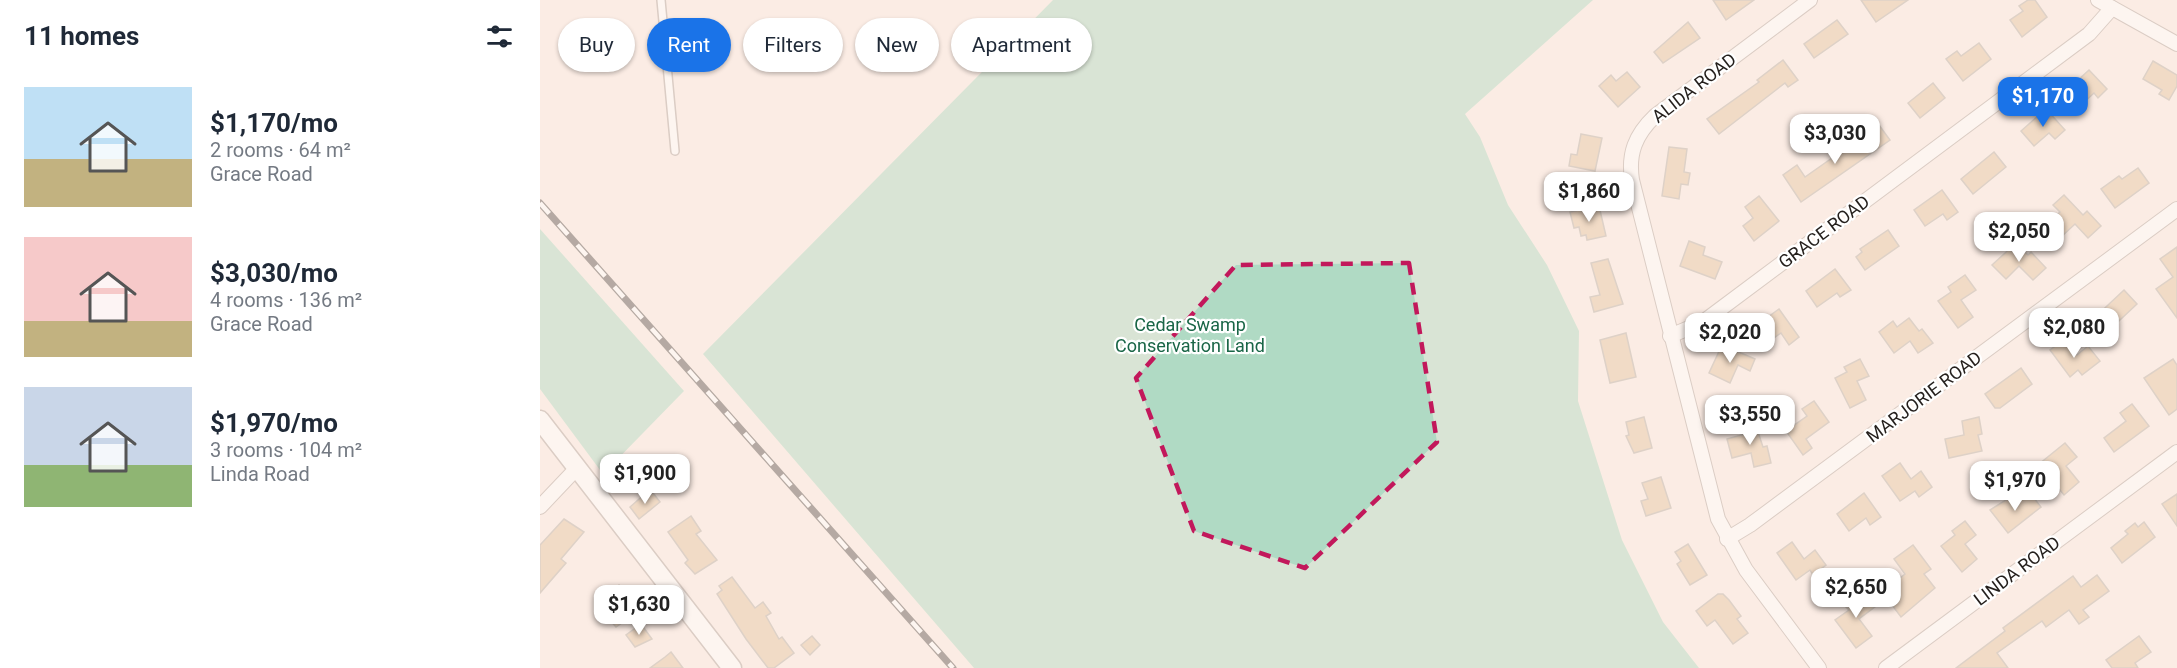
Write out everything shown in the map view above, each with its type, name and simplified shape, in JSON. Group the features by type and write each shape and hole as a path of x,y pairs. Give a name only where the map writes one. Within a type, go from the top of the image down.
{"main road":[{"path":"540,420 732,668"}],"street":[{"name":"ALIDA ROAD","path":"1810,0 1655,116 1636,141 1630,164 1670,336 1712,498 1727,539 1746,570 1819,668"},
{"path":"2098,0 2177,44"},
{"name":"GRACE ROAD","path":"1670,336 1703,322 2090,34 2112,8"},
{"name":"MARJORIE ROAD","path":"1727,539 1760,518 2177,209"},
{"name":"LINDA ROAD","path":"1886,668 2177,452"},
{"path":"540,507 576,469"}],"lane":[{"path":"661,0 675,151"}],"highlighted area":[{"path":"1409,263 1437,442 1305,568 1194,531 1136,378 1236,265"}],"green space":[{"name":"Cedar Swamp Conservation Land","path":"1053,0 1593,0 1465,114 1480,137 1508,205 1547,265 1579,331 1578,401 1622,540 1663,622 1699,668 974,668 703,354 982,72 1092,72 1092,18 1035,18"},
{"path":"540,229 684,391 603,474 540,389"}],"building":[{"path":"1713,0 1754,0 1726,20"},
{"path":"1861,0 1908,0 1876,22"},
{"path":"2028,0 2035,0 2047,17 2022,37 2010,20 2023,11 2019,6"},
{"path":"1837,20 1848,34 1814,58 1804,44"},
{"path":"1688,22 1700,38 1663,63 1654,52"},
{"path":"1979,43 1991,59 1963,81 1946,59 1957,51 1961,56"},
{"path":"1783,60 1798,80 1788,87 1785,83 1719,134 1707,119 1759,82 1757,80"},
{"path":"2153,61 2177,75 2177,86 2169,100 2159,94 2162,90 2143,79"},
{"path":"2089,70 2107,89 2098,98 2094,93 2080,106 2066,91"},
{"path":"1627,72 1640,87 1618,107 1599,86 1611,75 1616,81"},
{"path":"1933,83 1945,98 1920,118 1908,103"},
{"path":"2046,109 2065,130 2055,139 2049,133 2034,146 2021,131"},
{"path":"1879,125 1890,140 1801,202 1783,175 1797,165 1805,177"},
{"path":"1581,134 1602,138 1595,171 1569,166 1571,154 1577,155"},
{"path":"1669,147 1687,149 1684,172 1690,173 1688,185 1681,184 1679,199 1662,196"},
{"path":"1994,152 2006,167 1973,194 1961,179"},
{"path":"2138,168 2149,183 2115,208 2101,189 2119,176 2122,179"},
{"path":"1942,190 1958,212 1947,220 1943,214 1925,226 1914,210"},
{"path":"2064,195 2083,215 2087,211 2101,226 2088,238 2075,224 2060,238 2047,224 2060,212 2053,205"},
{"path":"1759,196 1779,221 1754,241 1743,226 1753,218 1745,207"},
{"path":"1599,206 1606,236 1587,240 1586,235 1581,236 1579,227 1574,228 1570,212"},
{"path":"1888,230 1899,246 1865,270 1856,257 1862,252 1860,249"},
{"path":"1689,241 1705,247 1703,255 1722,262 1715,279 1680,266"},
{"path":"2016,243 2028,255 2031,252 2046,268 2033,280 2019,266 2006,279 1992,265"},
{"path":"2177,247 2177,318 2156,289 2173,277 2160,259"},
{"path":"1608,259 1623,304 1594,312 1590,297 1600,295 1591,263"},
{"path":"1835,269 1851,290 1840,297 1837,293 1817,307 1806,291"},
{"path":"1965,275 1976,290 1961,300 1973,317 1958,328 1938,301 1951,292 1948,287"},
{"path":"2124,290 2137,304 2104,335 2091,321"},
{"path":"1779,309 1799,337 1789,345 1781,333 1764,345 1753,328"},
{"path":"1909,318 1933,343 1918,353 1910,341 1894,353 1879,332 1893,321 1897,327"},
{"path":"1626,333 1636,377 1610,383 1600,340"},
{"path":"2065,339 2077,355 2088,346 2100,361 2082,375 2078,370 2070,377 2050,350"},
{"path":"1722,345 1755,359 1750,371 1738,365 1730,383 1709,373"},
{"path":"1860,359 1869,376 1857,381 1866,400 1850,408 1835,378 1847,372 1844,367"},
{"path":"2173,359 2177,365 2177,409 2169,415 2144,378"},
{"path":"2021,368 2032,384 2000,408 1995,408 1985,394"},
{"path":"1814,401 1829,422 1806,439 1812,448 1803,455 1786,431 1807,416 1802,409"},
{"path":"2132,404 2149,426 2114,452 2104,438 2126,421 2120,413"},
{"path":"1644,417 1652,448 1634,453 1626,436 1629,435 1626,422"},
{"path":"1979,417 1982,434 1978,435 1982,451 1949,458 1945,439 1964,435 1962,421"},
{"path":"1755,423 1763,447 1767,446 1771,463 1754,467 1751,453 1732,458 1727,439 1745,434 1743,426"},
{"path":"2065,443 2077,457 2066,466 2079,482 2064,495 2039,464"},
{"path":"1900,463 1911,479 1921,471 1932,487 1919,497 1915,491 1900,501 1882,476"},
{"path":"1661,477 1671,508 1646,516 1641,501 1648,499 1642,483"},
{"path":"646,493 648,496 653,493 660,502 639,519 630,507"},
{"path":"1864,493 1881,517 1870,525 1866,518 1849,531 1837,514"},
{"path":"2030,493 2041,507 2008,533 1990,510 2009,498 2014,505"},
{"path":"2177,494 2177,526 2162,504"},
{"path":"691,516 701,531 696,534 717,560 695,574 685,563 688,560 668,532"},
{"path":"564,519 584,532 561,559 566,563 540,593 540,545"},
{"path":"1965,521 1976,535 1965,544 1977,559 1962,572 1941,546 1955,535 1952,531"},
{"path":"2144,522 2155,537 2122,563 2111,548 2128,534 2125,531 2135,523 2138,527"},
{"path":"1792,542 1804,559 1815,550 1826,565 1813,575 1810,570 1796,580 1777,553"},
{"path":"1688,544 1707,575 1690,585 1677,564 1681,561 1675,552"},
{"path":"1913,545 1931,569 1924,574 1935,588 1901,617 1882,592 1905,574 1894,559"},
{"path":"2097,575 2109,591 2083,610 2089,617 2079,624 2069,610 2046,627 2042,621 1997,653 2008,668 1956,668 2005,631 2003,628 2073,576 2081,587"},
{"path":"732,577 755,608 763,602 771,613 766,616 779,639 782,637 794,653 774,668 768,668 717,594 722,590 719,586"},
{"path":"619,585 629,596 621,603 623,605 619,609 626,620 616,627 600,609 608,602 605,598"},
{"path":"1865,591 1876,606 1859,619 1872,636 1856,648 1835,620 1849,610 1845,606"},
{"path":"1718,594 1723,594 1729,600 1741,616 1737,619 1748,633 1733,644 1715,620 1707,626 1696,611"},
{"path":"641,624 652,639 635,647 626,635"},
{"path":"812,636 820,645 810,655 801,645"},
{"path":"2139,636 2151,652 2135,663 2138,668 2112,668 2106,660"},
{"path":"671,652 683,668 650,668 665,657"}],"railway":[{"path":"540,203 953,668"}]}
